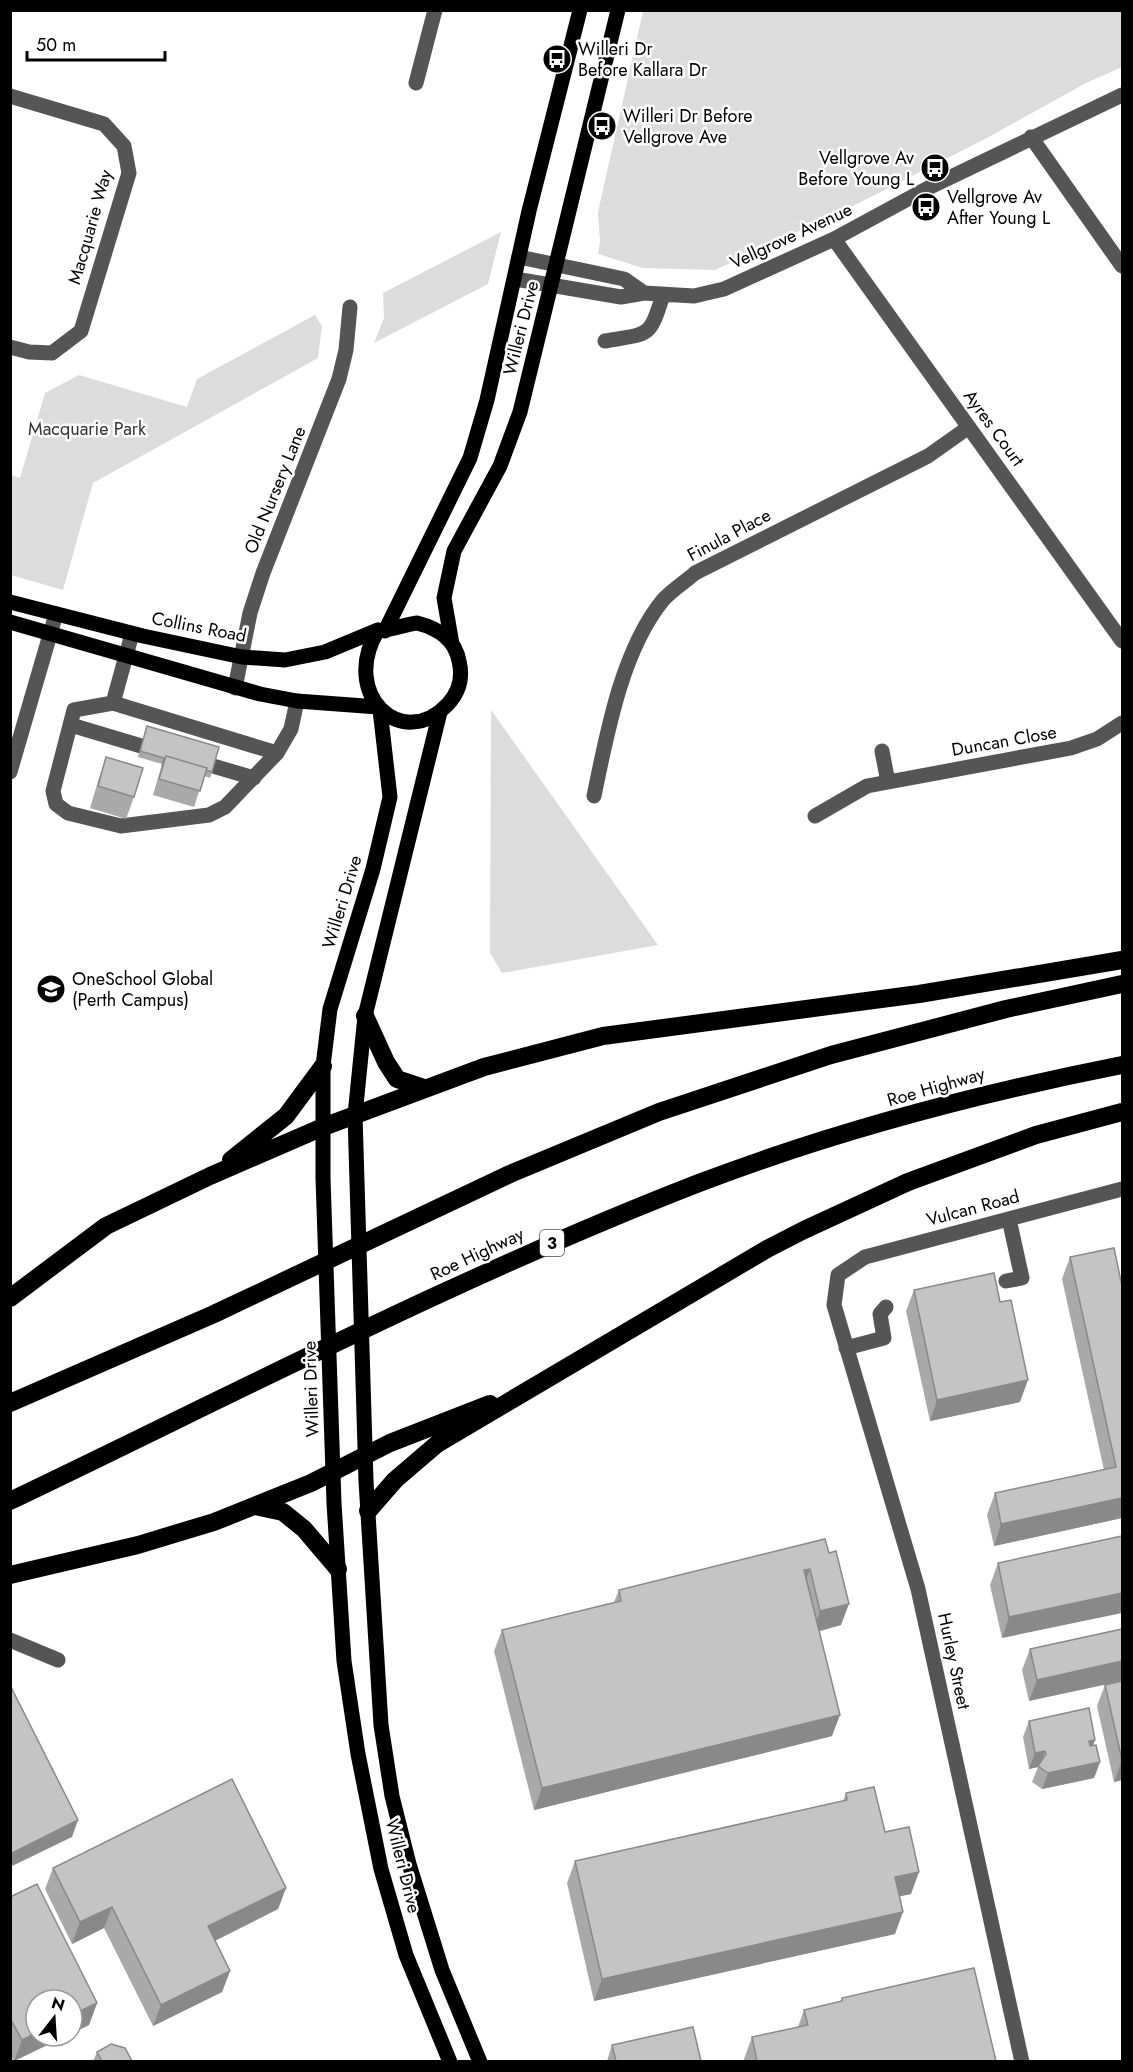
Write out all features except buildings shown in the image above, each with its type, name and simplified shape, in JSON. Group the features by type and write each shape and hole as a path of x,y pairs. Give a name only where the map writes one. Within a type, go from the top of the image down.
{"highway":[{"path":"10,1298 106,1226 210,1176 323,1127 484,1067 603,1036 919,994 1122,960"},
{"path":"10,1403 214,1314 510,1174 660,1112 831,1055 1006,1010 1122,984"},
{"path":"364,1016 386,1062 397,1079 424,1088"},
{"name":"Roe Highway","path":"10,1501 520,1256 701,1182 793,1150 980,1096 1122,1065"},
{"path":"210,1176 286,1116 323,1066"},
{"path":"368,1512 395,1480 437,1444 767,1249 908,1182 1036,1135 1122,1112"},
{"path":"10,1575 138,1545 255,1506 333,1472 400,1439 540,1385"},
{"path":"255,1506 283,1512 304,1529 338,1569"}],"main road":[{"name":"Willeri Drive","path":"450,2061 406,1955 381,1869 358,1754 344,1660 330,1392 323,1066 330,1009 373,869 390,797 379,708 369,694 364,670 367,651 382,630 470,458 488,400 519,257 580,10"},
{"name":"Willeri Drive","path":"480,2061 442,1970 409,1864 392,1796 381,1725 368,1512 360,1195 355,1115 364,1016 440,712 454,696 459,685 461,668 452,644 444,597 447,575 454,551 500,466 520,412 618,10"},
{"name":"Collins Road","path":"10,602 132,634 242,657 285,660 325,652 382,630"},
{"path":"10,622 235,688 297,701 379,708 406,721 424,719 440,712"},
{"path":"382,630 400,624 417,623 431,627 452,644"}],"street":[{"path":"416,83 435,10"},
{"name":"Vellgrove Avenue","path":"515,279 621,297 644,293 694,296 724,289 834,239 1031,137 1122,95"},
{"name":"Macquarie Way","path":"10,96 104,124 124,146 129,173 81,330 52,352 29,352 10,346"},
{"path":"1031,137 1122,266"},
{"name":"Ayres Court","path":"834,239 1122,640"},
{"name":"Vellgrove Avenue","path":"519,257 624,279 644,293"},
{"path":"605,341 642,334 652,327 663,295"},
{"name":"Old Nursery Lane","path":"235,688 250,613 263,573 336,387 346,350 350,307"},
{"name":"Finula Place","path":"594,796 603,753 629,660 644,628 664,599 695,573 928,456 969,427"},
{"path":"10,772 56,614"},
{"path":"113,703 132,634"},
{"path":"277,753 113,703 75,710 53,791 56,804 68,813 122,826 209,815 225,807 277,753 291,729 297,701"},
{"name":"Duncan Close","path":"815,816 867,786 1071,748 1097,739 1122,723"},
{"path":"71,725 254,778"},
{"path":"882,751 888,782"},
{"name":"Vulcan Road","path":"838,1275 865,1257 1122,1190"},
{"path":"1006,1281 1022,1278 1009,1219"},
{"name":"Hurley Street","path":"838,1275 834,1305 918,1588 1022,2061"},
{"path":"846,1348 884,1338 880,1314 886,1307"},
{"path":"10,1640 58,1660"}],"green space":[{"path":"643,11 1122,11 1122,67 1086,83 983,140 843,211 715,270 643,268 598,254 600,241 598,212"},
{"path":"501,232 488,284 374,343 384,318 383,293"},
{"name":"Macquarie Park","path":"315,315 322,326 318,358 93,483 63,590 11,575 11,475 20,478 45,393 79,375 187,407 197,379"},
{"path":"491,710 658,945 502,973 490,953"}],"place":[{"name":"Willeri Dr Before Kallara Dr","path":"557,59"},
{"name":"Willeri Dr Before Vellgrove Ave","path":"602,126"},
{"name":"Vellgrove Av Before Young L","path":"935,168"},
{"name":"Vellgrove Av After Young L","path":"926,207"},
{"name":"OneSchool Global (Perth Campus)","path":"51,989"}]}
